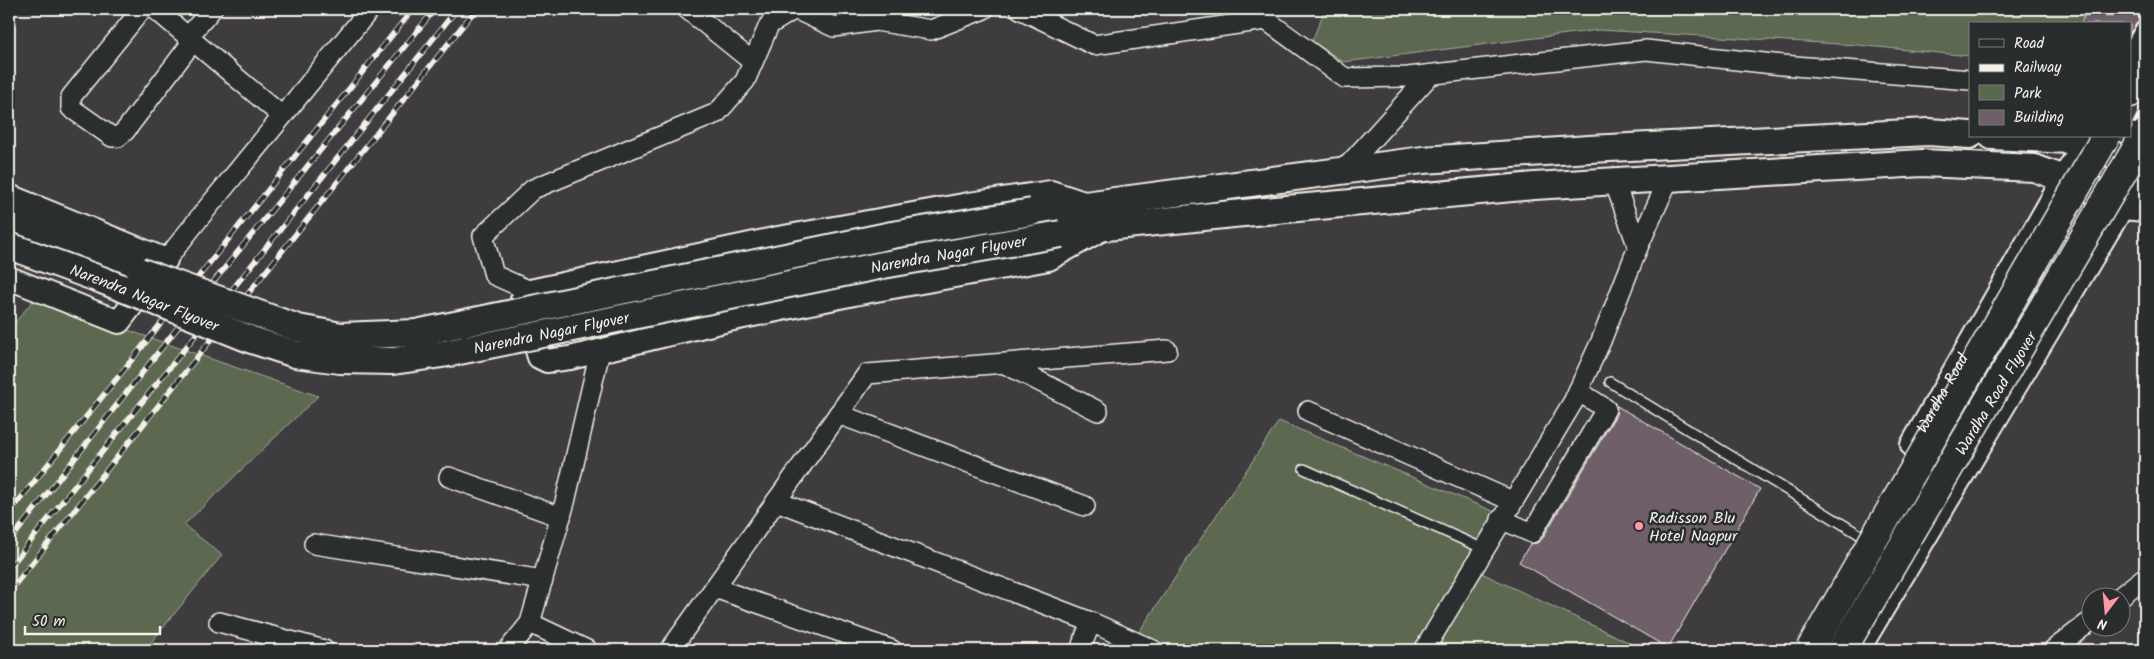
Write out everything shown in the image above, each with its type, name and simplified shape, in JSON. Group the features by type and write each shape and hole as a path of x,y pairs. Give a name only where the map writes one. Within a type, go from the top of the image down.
{"highway":[{"path":"2132,90 2145,67"},
{"name":"Wardha Road Flyover","path":"1842,650 2145,134"},
{"name":"Wardha Road Flyover","path":"1810,650 2093,138"}],"main road":[{"name":"Narendra Nagar Flyover","path":"9,220 140,271 298,328 341,336 416,333 892,235 1087,204 1344,170 1423,160 1589,148 1929,132 1969,135"},
{"path":"2093,138 2145,169"},
{"name":"Narendra Nagar Flyover","path":"9,246 102,280 252,340 295,354 340,360 393,361 449,353 883,265 1106,226 1476,191 1922,163 2034,168 2134,207"}],"street":[{"path":"142,9 72,97 70,103 71,108 112,137 118,137 124,131 212,9"},
{"path":"154,9 282,116"},
{"path":"9,278 119,322 166,260 370,9"},
{"path":"686,9 753,62"},
{"path":"984,9 931,30 876,21 834,27 795,9 769,25 745,81 717,113 533,189 483,236 494,275 530,291 778,238 969,204 1051,192 1087,204"},
{"path":"1020,9 1094,45 1268,14"},
{"path":"1239,9 1268,14 1344,78 1430,75 1646,50 1782,65 1969,80"},
{"path":"2132,56 2145,33"},
{"path":"1344,170 1430,75"},
{"name":"Wardha Road","path":"1795,650 1862,536 2062,178 2093,138"},
{"path":"1858,650 2134,207 2145,169"},
{"path":"1424,650 1578,391 1601,341 1638,246 1669,178"},
{"path":"1614,181 1638,246"},
{"path":"9,196 166,260"},
{"path":"530,291 522,300 539,357 547,361 600,351 724,321 844,296 1049,259 1106,226"},
{"path":"670,650 867,374 1167,350"},
{"path":"508,650 530,623 561,517 600,351"},
{"path":"1004,363 1098,411"},
{"path":"1501,519 1532,532 1547,508 1606,409 1578,391"},
{"path":"1308,411 1512,501"},
{"path":"838,414 1086,506"},
{"path":"449,477 561,517"},
{"path":"776,501 1091,622 1153,650"},
{"path":"314,544 543,580"},
{"path":"2132,586 2145,576"},
{"path":"715,588 892,650"},
{"path":"219,622 324,650"},
{"path":"1080,650 1091,622"},
{"path":"530,623 587,650"},
{"path":"2053,650 2082,628"}],"lane":[{"path":"1610,382 1862,536"},
{"path":"1304,470 1484,549"}],"green space":[{"path":"1325,9 2122,9 2114,22 1969,22 1969,56 1857,45 1599,30 1344,62 1312,41"},
{"path":"35,298 318,396 184,525 222,555 145,650 9,650 9,330"},
{"path":"1279,421 1495,512 1475,570 1645,650 1127,650"}],"building":[{"path":"2088,9 2145,9 2145,20 2138,22 2132,30 2132,22 2081,22"},
{"name":"Radisson Blu Hotel Nagpur","path":"1617,406 1760,489 1668,648 1519,562 1530,544 1537,543 1542,539 1616,415"}],"railway":[{"path":"9,513 413,9"},
{"path":"9,542 219,275 435,9"},
{"path":"9,568 457,9"},
{"path":"9,592 476,9"},
{"path":"2132,130 2145,103"},
{"path":"1839,650 2104,215 2145,134"},
{"path":"1825,650 2094,209 2128,138"}],"place":[{"name":"Radisson Blu Hotel Nagpur","path":"1639,526"}]}
